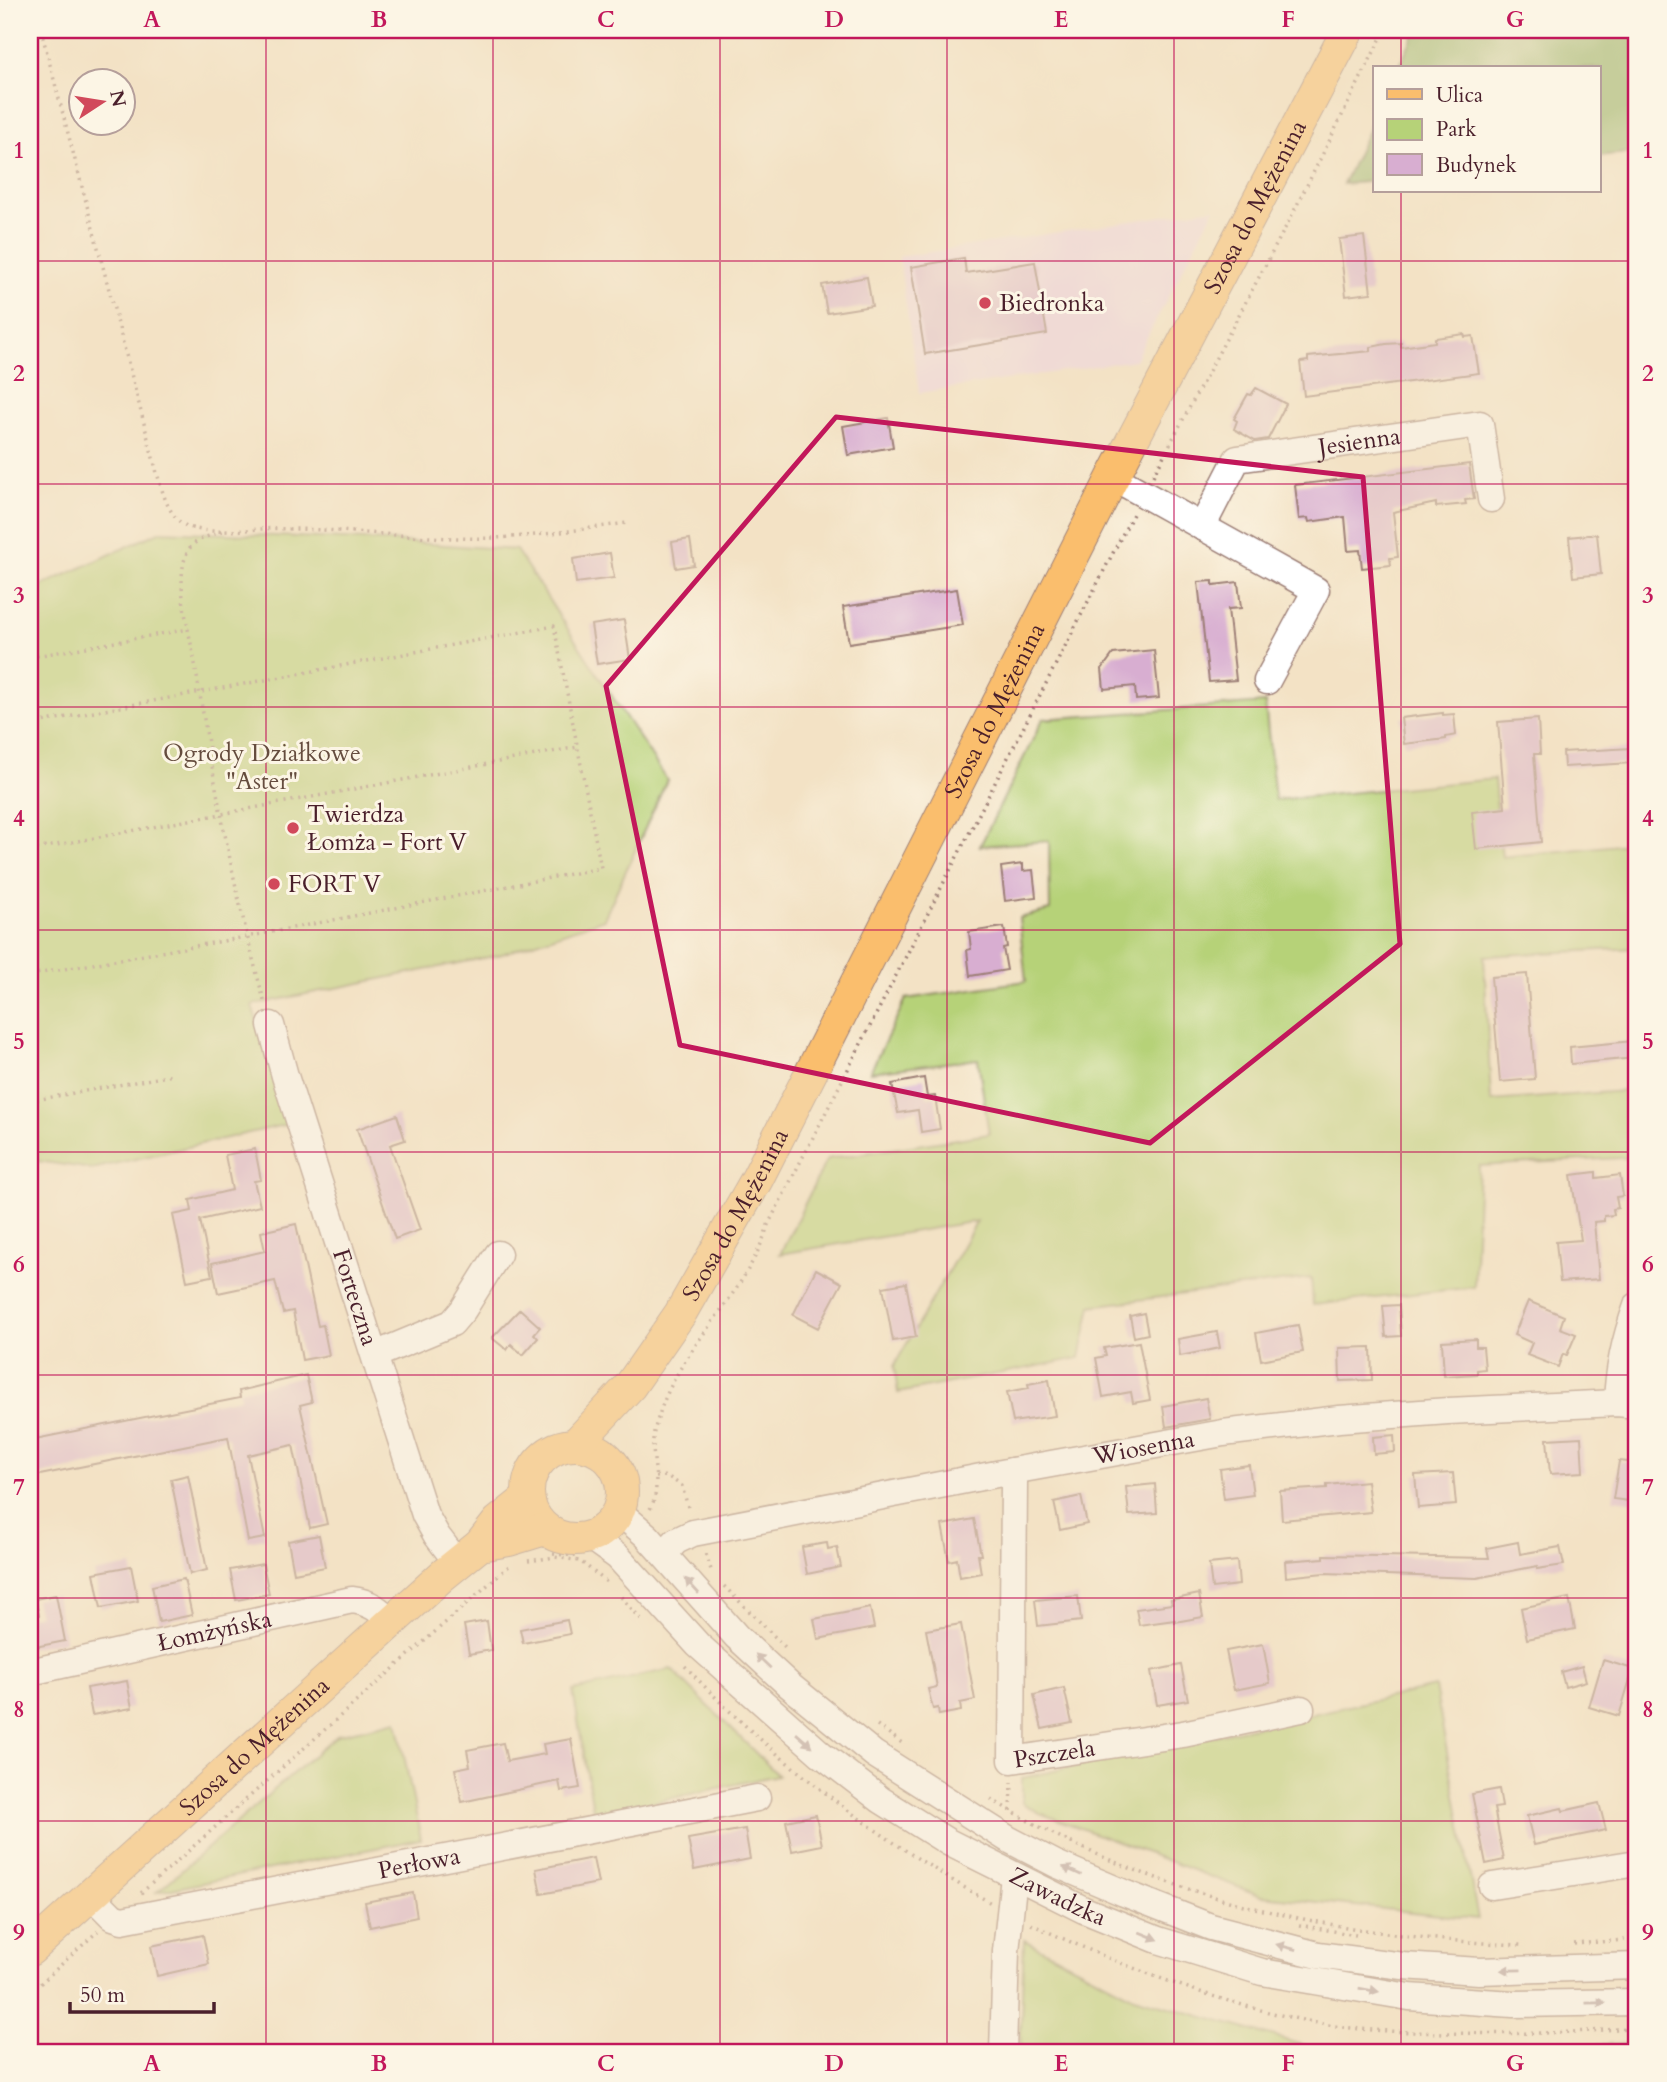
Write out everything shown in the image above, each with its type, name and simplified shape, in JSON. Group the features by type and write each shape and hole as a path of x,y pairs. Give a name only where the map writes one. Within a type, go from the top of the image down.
{"main road":[{"name":"Szosa do Mężenina","path":"575,1445 630,1386 680,1314 757,1178 1113,477 1348,30"},
{"name":"Szosa do Mężenina","path":"610,1460 630,1386"},
{"path":"562,1446 588,1447 600,1452 610,1460 619,1476 622,1493 635,1517 590,1537 567,1539 545,1529 533,1515 528,1498 532,1472 539,1460 562,1446"},
{"name":"Szosa do Mężenina","path":"30,1950 393,1623 468,1554 498,1522 528,1498"},
{"path":"468,1554 545,1529"}],"street":[{"name":"Jesienna","path":"1202,527 1237,459 1480,424 1491,499"},
{"path":"1113,477 1316,590 1267,681"},
{"name":"Forteczna","path":"271,1025 425,1516 437,1536 468,1554"},
{"path":"375,1355 452,1323 498,1254"},
{"path":"1627,1404 1618,1373 1625,1339 1637,1306"},
{"name":"Wiosenna","path":"664,1554 676,1541 703,1531 1223,1433 1339,1419 1448,1411 1627,1404"},
{"name":"Pszczela","path":"1012,1471 1012,1760 1183,1734 1301,1709"},
{"name":"Zawadzka","path":"635,1517 737,1637 789,1685 874,1754 1008,1839 1056,1864 1211,1927 1318,1955 1403,1966 1479,1971 1632,1956"},
{"name":"Zawadzka","path":"590,1537 618,1558 698,1645 767,1708 881,1800 948,1842 1084,1910 1158,1940 1262,1972 1409,1997 1513,2004 1637,2002"},
{"name":"Łomżyńska","path":"30,1672 352,1601 365,1602 375,1607 393,1623"},
{"path":"767,1708 789,1685"},
{"name":"Perłowa","path":"113,1917 122,1920 757,1798"},
{"path":"1492,1886 1637,1863"},
{"path":"1003,2052 1006,1951 1014,1876"},
{"path":"90,1895 113,1917"}],"path":[{"path":"41,30 157,473 168,505 177,520 191,528 224,531 265,528 333,530 428,538 494,538 550,534 627,523"},
{"path":"635,1517 654,1503 656,1492 653,1438 661,1409 691,1351 729,1300 762,1245 768,1225 1143,494 1290,219 1385,30"},
{"path":"224,531 195,542 187,551 183,591 199,693 246,937 271,1025"},
{"path":"30,724 554,626 601,867 246,937 30,975"},
{"path":"30,657 189,629"},
{"path":"30,850 223,816 578,747"},
{"path":"30,1101 173,1075"},
{"path":"703,1531 711,1573 794,1656"},
{"path":"30,1993 511,1564 550,1554 568,1554 603,1570 618,1558"},
{"path":"526,1560 530,1562 555,1557 580,1561 608,1583"},
{"path":"876,1724 908,1747"},
{"path":"892,1744 904,1752"},
{"path":"1011,1811 1012,1760"},
{"path":"988,1797 1090,1852 1196,1892 1238,1904 1319,1923 1399,1937 1531,1945"},
{"path":"1082,1853 1164,1887"},
{"path":"1234,1909 1267,1917"},
{"path":"1290,1923 1365,1937"},
{"path":"1564,1944 1637,1938"},
{"path":"1632,1956 1637,1945"},
{"path":"1497,1950 1523,1951"}],"highlighted area":[{"path":"836,417 1363,477 1400,944 1150,1143 680,1045 606,686"}],"shaded area":[{"path":"1215,208 1135,360 919,393 899,257"}],"green space":[{"path":"1416,30 1637,30 1637,152 1600,156 1600,66 1399,66"},
{"path":"1373,120 1373,181 1343,184"},
{"name":"Ogrody Działkowe \"Aster\"","path":"161,531 388,541 516,550 667,780 604,919 499,955 252,1005 288,1124 92,1169 30,1160 30,591"},
{"path":"1265,703 1275,800 1494,779 1502,857 1637,843 1637,948 1484,956 1491,1101 1637,1090 1637,1157 1479,1166 1474,1287 1313,1305 1311,1278 1091,1306 1080,1358 898,1393 894,1366 977,1221 780,1254 827,1159 989,1134 978,1059 870,1072 906,999 1026,981 1019,918 1050,910 1049,841 980,846 1043,719"},
{"path":"671,1669 778,1775 594,1815 573,1691"},
{"path":"1435,1687 1478,1919 1262,1896 1040,1813 1022,1803 1022,1778"},
{"path":"397,1721 421,1839 157,1892 337,1735"},
{"path":"1024,1940 1134,1997 1313,2048 1492,2051 1637,2042 1637,2052 1020,2052"}],"building":[{"path":"1364,236 1371,293 1346,296 1339,239"},
{"path":"964,258 966,273 1035,262 1047,334 925,354 911,267"},
{"path":"867,277 872,306 827,313 822,285"},
{"path":"1464,334 1465,337 1473,336 1479,373 1304,396 1300,362 1308,361 1308,357 1371,351 1371,347 1386,344 1401,343 1401,347 1435,342 1435,338"},
{"path":"1256,388 1286,404 1268,439 1255,441 1234,429 1237,421 1234,419 1248,394 1251,395"},
{"path":"888,418 893,447 848,455 843,426"},
{"path":"1469,464 1474,499 1465,500 1466,504 1436,507 1436,503 1393,512 1398,557 1390,558 1391,565 1362,568 1360,550 1348,551 1345,517 1309,522 1308,518 1299,519 1295,485"},
{"path":"1597,534 1601,574 1573,577 1569,537"},
{"path":"690,539 694,565 676,568 672,542"},
{"path":"610,553 614,578 576,583 573,559"},
{"path":"1213,581 1213,585 1238,582 1241,608 1228,609 1236,680 1209,682 1198,582"},
{"path":"957,589 963,625 849,643 843,607"},
{"path":"624,620 630,659 597,664 591,625"},
{"path":"1154,650 1159,698 1136,700 1135,686 1104,689 1102,669 1113,654"},
{"path":"1454,714 1456,735 1446,739 1404,744 1401,718"},
{"path":"1538,719 1540,754 1534,754 1541,842 1476,849 1472,812 1505,808 1498,722"},
{"path":"1631,748 1632,763 1564,767 1563,752"},
{"path":"1023,864 1023,871 1033,870 1036,897 1005,901 1001,867"},
{"path":"1004,927 1007,947 1003,948 1007,970 970,976 967,950 971,949 969,932"},
{"path":"1527,974 1535,1079 1500,1082 1491,977"},
{"path":"1633,1041 1635,1058 1571,1064 1570,1047"},
{"path":"924,1078 927,1097 935,1096 940,1129 921,1132 918,1110 898,1113 892,1084"},
{"path":"397,1115 405,1140 390,1145 420,1230 395,1239 357,1129"},
{"path":"255,1149 261,1180 254,1181 260,1206 200,1220 212,1276 187,1281 173,1215 192,1211 190,1200 232,1190 225,1155"},
{"path":"1596,1172 1596,1178 1620,1175 1623,1196 1616,1197 1618,1208 1613,1209 1614,1215 1604,1216 1604,1221 1594,1222 1599,1279 1560,1282 1556,1242 1581,1240 1571,1175"},
{"path":"296,1224 318,1326 323,1325 329,1355 302,1360 293,1311 283,1313 275,1281 218,1293 212,1263 265,1251 261,1232"},
{"path":"816,1269 842,1283 818,1328 793,1315"},
{"path":"906,1283 916,1337 893,1341 883,1287"},
{"path":"1528,1301 1564,1316 1560,1328 1576,1334 1567,1355 1563,1354 1558,1367 1527,1355 1532,1343 1514,1335"},
{"path":"1399,1305 1401,1336 1386,1337 1383,1306"},
{"path":"520,1309 540,1327 534,1334 538,1338 523,1355 511,1344 507,1350 492,1338"},
{"path":"1144,1313 1148,1334 1134,1337 1130,1316"},
{"path":"1298,1325 1303,1352 1261,1360 1256,1333"},
{"path":"1217,1332 1220,1348 1180,1356 1178,1339"},
{"path":"1476,1339 1476,1347 1483,1347 1485,1369 1477,1370 1477,1374 1444,1376 1442,1341"},
{"path":"1139,1342 1150,1400 1133,1403 1131,1392 1103,1397 1096,1358 1106,1356 1104,1348"},
{"path":"1371,1347 1372,1380 1340,1381 1339,1348"},
{"path":"306,1375 312,1402 300,1405 327,1524 310,1528 293,1445 248,1455 265,1538 248,1541 228,1437 30,1477 30,1440 240,1398 239,1391"},
{"path":"1049,1380 1055,1416 1013,1422 1007,1392 1029,1388 1028,1384"},
{"path":"1206,1398 1210,1419 1166,1427 1163,1406"},
{"path":"1394,1435 1395,1452 1374,1454 1373,1437"},
{"path":"1581,1437 1583,1472 1550,1474 1547,1439"},
{"path":"1619,1461 1637,1463 1637,1502 1613,1499"},
{"path":"1249,1465 1253,1495 1224,1499 1220,1469"},
{"path":"1453,1473 1456,1505 1418,1508 1415,1475"},
{"path":"188,1475 207,1570 190,1574 171,1479"},
{"path":"1367,1481 1371,1512 1282,1520 1280,1491 1327,1488 1327,1485"},
{"path":"1155,1484 1157,1513 1129,1515 1126,1487"},
{"path":"1081,1496 1087,1524 1060,1530 1054,1502"},
{"path":"974,1519 981,1555 978,1555 981,1573 960,1577 957,1559 949,1561 942,1525"},
{"path":"319,1535 325,1567 294,1573 288,1541"},
{"path":"1518,1542 1520,1554 1560,1547 1564,1565 1537,1569 1537,1566 1477,1578 1324,1573 1286,1577 1285,1561 1324,1558 1324,1555 1489,1558 1487,1548"},
{"path":"827,1543 828,1549 837,1547 841,1567 807,1574 802,1547"},
{"path":"1237,1561 1239,1585 1212,1588 1209,1564"},
{"path":"263,1564 269,1594 236,1600 230,1570"},
{"path":"131,1566 138,1601 101,1608 94,1573"},
{"path":"184,1579 192,1615 159,1622 152,1586"},
{"path":"1199,1594 1203,1617 1139,1625 1136,1609 1172,1604 1171,1600"},
{"path":"56,1595 65,1641 30,1648 30,1617 39,1615 35,1599"},
{"path":"1078,1596 1081,1621 1038,1626 1035,1600"},
{"path":"1569,1598 1575,1629 1527,1639 1521,1608"},
{"path":"870,1608 874,1628 818,1639 814,1619"},
{"path":"567,1620 570,1634 523,1643 520,1629"},
{"path":"487,1621 491,1650 469,1654 464,1625"},
{"path":"961,1624 975,1700 960,1703 961,1711 939,1715 938,1708 933,1709 928,1689 937,1687 926,1630"},
{"path":"1263,1644 1270,1683 1234,1690 1226,1651"},
{"path":"1603,1660 1633,1669 1619,1716 1589,1707"},
{"path":"1181,1665 1188,1700 1157,1705 1151,1671"},
{"path":"1582,1666 1586,1681 1565,1687 1561,1672"},
{"path":"127,1681 132,1708 92,1715 87,1688"},
{"path":"1064,1688 1072,1723 1042,1729 1034,1695"},
{"path":"571,1739 580,1788 561,1791 559,1781 462,1802 455,1769 470,1766 467,1750 503,1743 507,1761 545,1754 543,1744"},
{"path":"1499,1789 1502,1807 1494,1808 1504,1860 1486,1864 1472,1794"},
{"path":"1599,1803 1606,1830 1534,1845 1527,1816"},
{"path":"816,1815 822,1845 792,1851 786,1821"},
{"path":"745,1829 750,1859 694,1870 688,1839"},
{"path":"593,1858 598,1883 541,1894 536,1869"},
{"path":"413,1893 417,1917 370,1927 365,1902"},
{"path":"203,1935 209,1964 157,1976 151,1946"}],"place":[{"name":"Biedronka","path":"985,303"},
{"name":"Twierdza Łomża - Fort V","path":"293,828"},
{"name":"FORT V","path":"274,884"}]}
